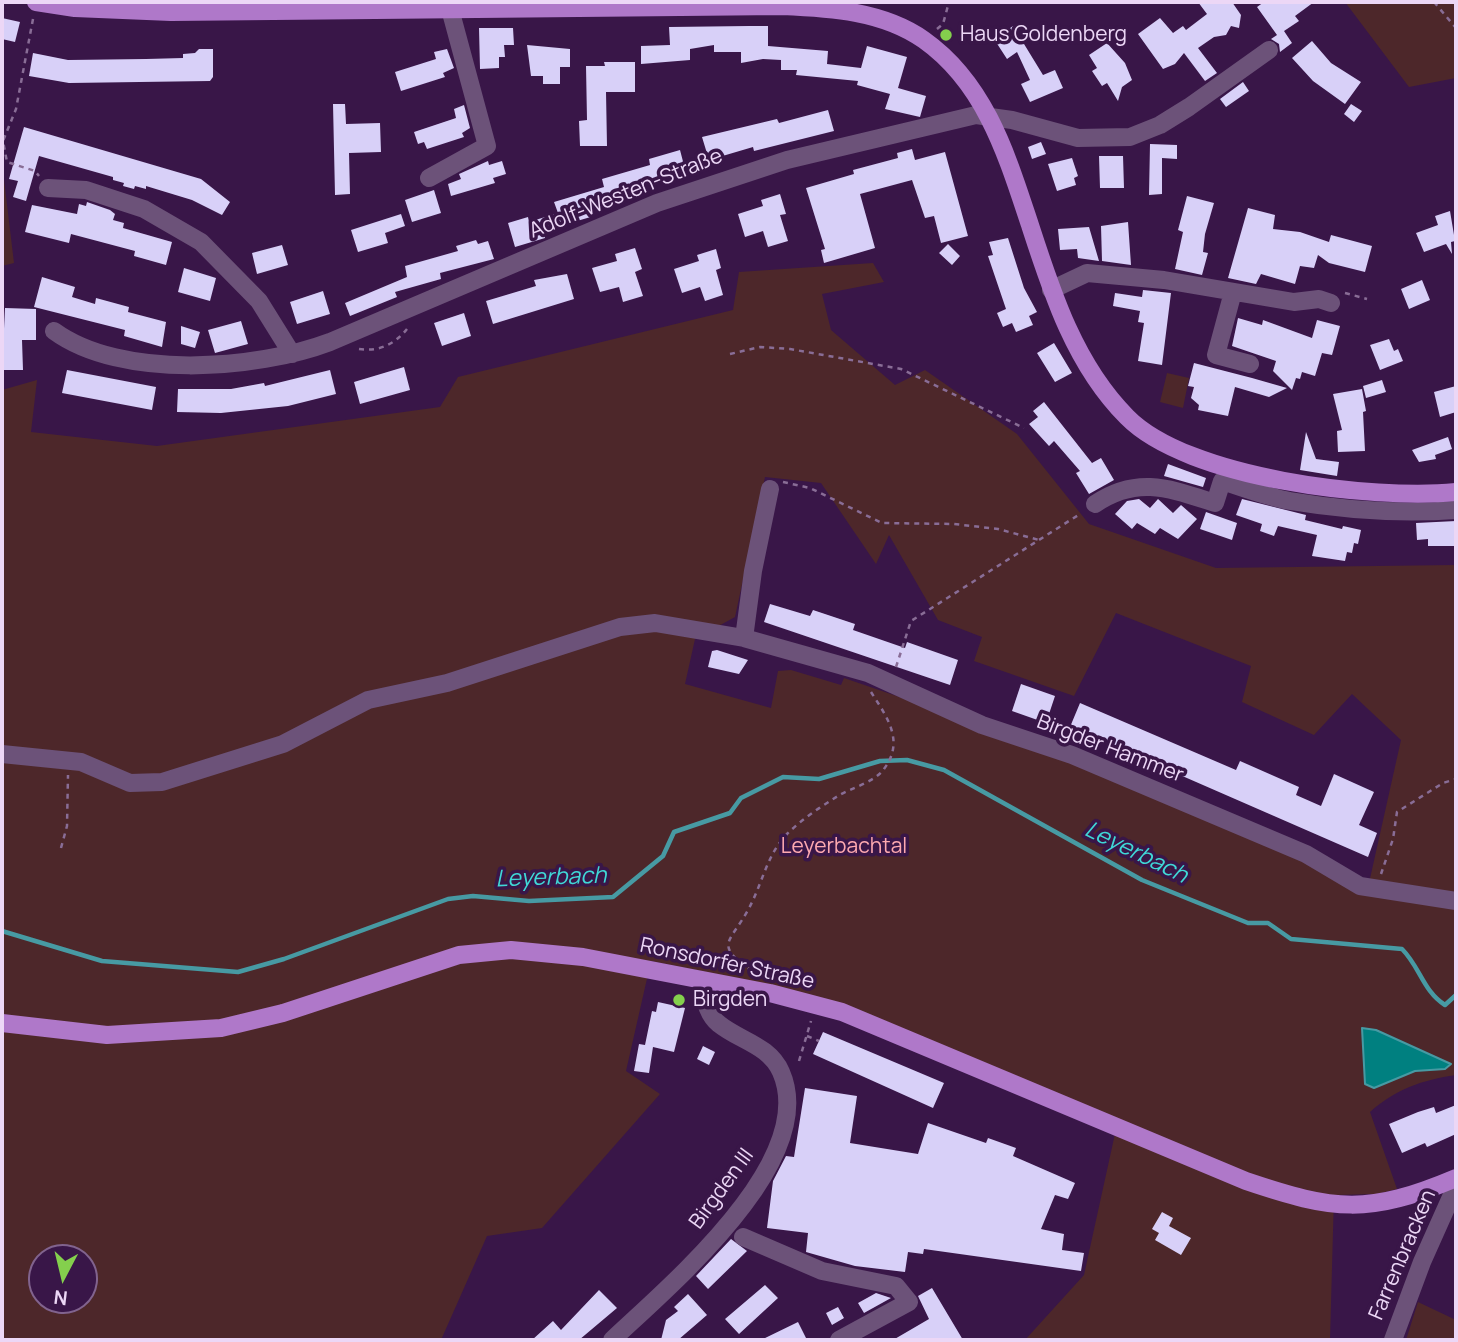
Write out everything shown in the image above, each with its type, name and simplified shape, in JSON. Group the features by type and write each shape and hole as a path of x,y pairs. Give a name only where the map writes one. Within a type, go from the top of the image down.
{"main road":[{"path":"36,2 171,12 413,6 450,9 782,6 856,13 906,29 937,51 962,74 990,117 1002,144 1051,290 1069,332 1120,410 1144,432 1169,445 1216,462 1302,485 1395,494 1456,492"},
{"name":"Ronsdorfer Straße","path":"2,1023 107,1035 221,1028 284,1013 429,963 488,951 511,950 583,957 770,993 842,1012 1246,1181 1289,1196 1334,1206 1362,1206 1405,1198 1456,1178"}],"street":[{"path":"429,178 487,146 450,9"},
{"name":"Adolf-Westen-Straße","path":"54,331 72,345 161,363 219,365 292,354 330,342 600,226 730,177 976,115 1078,138 1130,137 1160,125 1189,107 1269,50"},
{"path":"48,188 86,190 144,209 201,242 259,301 292,354"},
{"path":"1051,290 1087,273 1164,280 1294,302 1319,299 1331,303"},
{"path":"1233,292 1216,355 1250,364"},
{"path":"1095,505 1124,490 1161,486 1215,503 1222,481 1287,500 1324,506 1404,511 1456,510"},
{"path":"744,638 753,571 770,489"},
{"name":"Birgder Hammer","path":"2,754 71,760 94,766 130,783 162,782 283,744 368,700 447,683 620,627 655,623 744,638 844,666 891,683 982,725 1072,755 1294,849 1346,880 1375,891 1456,901"},
{"name":"Birgden III","path":"612,1340 727,1227 755,1189 775,1154 784,1125 787,1104 780,1070 759,1047 717,1023 706,1004 701,980"},
{"name":"Farrenbracken","path":"1392,1340 1422,1262 1456,1186"},
{"path":"743,1237 822,1271 896,1286 909,1302 839,1340"}],"path":[{"path":"943,24 949,2"},
{"path":"1434,2 1456,28"},
{"path":"32,27 16,109 3,141 7,162 35,171 48,188"},
{"path":"1331,303 1347,291 1367,299"},
{"path":"730,354 760,347 901,369 1024,428"},
{"path":"770,489 775,482 793,482 881,523 954,524 998,529 1039,540"},
{"path":"891,683 911,621 1095,505"},
{"path":"736,960 727,951 728,939 748,910 780,842 799,823 884,769 892,751 893,730 870,691"},
{"path":"61,848 66,826 65,788 71,760"},
{"path":"1375,891 1393,839 1397,812 1443,783 1455,781"},
{"path":"799,1061 810,1025"},
{"path":"807,1036 819,1041"}],"green space":[{"path":"1345,2 1456,2 1456,78 1409,87"},
{"path":"2,163 14,263 2,266"},
{"name":"Leyerbachtal","path":"873,263 884,282 822,294 831,330 895,385 925,370 1017,434 1089,524 1216,568 1456,565 1456,1075 1410,1087 1390,1097 1370,1112 1397,1189 1377,1194 1334,1195 1330,1340 1025,1340 1084,1275 1118,1120 750,981 651,961 626,1071 660,1094 542,1228 487,1236 441,1340 2,1340 2,390 37,380 31,432 157,446 440,407 458,377 733,310 739,272","holes":["765,477 821,483 876,564 889,535 938,620 982,637 974,661 1074,696 1116,613 1251,666 1242,702 1314,735 1352,694 1401,740 1369,883 1051,749 844,678 841,685 791,670 778,671 771,708 685,684 695,639 735,617"]},
{"path":"1167,373 1189,378 1183,408 1160,402"},
{"path":"1418,1302 1456,1320 1456,1340 1406,1340"}],"shaded area":[{"path":"1362,1028 1376,1030 1451,1064 1445,1069 1415,1071 1374,1088 1365,1084"}],"building":[{"path":"1198,2 1232,2 1241,15 1239,28 1231,26 1226,35 1214,37 1198,48 1217,73 1205,81 1184,53 1175,64 1163,69 1138,34 1160,18 1173,33 1183,26 1186,30 1207,14"},
{"path":"1264,2 1314,2 1295,16 1299,21 1284,31 1292,43 1280,52 1279,44 1271,39 1277,35 1257,7"},
{"path":"2,18 20,22 15,42 2,39"},
{"path":"768,26 768,46 828,51 827,64 861,68 867,46 907,57 898,88 926,96 920,117 885,109 890,94 857,85 858,81 796,75 797,70 781,70 781,60 763,59 741,63 741,52 714,52 714,45 690,49 690,60 641,64 641,46 670,45 669,27"},
{"path":"1013,26 1043,75 1055,70 1063,88 1030,102 1021,84 1030,80 1017,52 1007,59 994,39"},
{"path":"479,28 513,28 514,45 504,45 505,57 499,57 499,68 480,69"},
{"path":"1312,41 1331,63 1361,82 1345,104 1313,81 1292,58"},
{"path":"1107,43 1125,63 1132,80 1122,87 1118,101 1107,83 1102,86 1092,71 1097,68 1089,55"},
{"path":"527,45 570,49 570,67 560,67 560,84 543,84 543,76 531,76"},
{"path":"199,49 213,49 213,77 210,81 69,83 29,76 33,53 68,60 146,59 183,58 183,54 195,53"},
{"path":"447,49 454,68 443,73 445,77 401,91 395,72 436,59 434,52"},
{"path":"604,62 635,62 635,92 606,92 607,146 580,146 579,121 587,120 586,66 605,66"},
{"path":"1243,82 1249,91 1226,107 1220,99"},
{"path":"333,104 345,104 346,124 380,123 381,152 349,153 350,194 335,195"},
{"path":"1351,104 1362,111 1354,122 1344,114"},
{"path":"464,105 470,128 462,133 464,137 427,149 424,142 418,144 414,132 456,118 454,109"},
{"path":"828,110 834,131 754,151 753,147 709,160 702,137 777,119 779,123"},
{"path":"24,127 201,179 230,202 222,215 192,200 146,186 146,189 135,186 134,189 123,186 124,183 113,180 113,177 39,156 26,201 13,197 18,181 9,179"},
{"path":"1041,142 1046,154 1032,159 1028,147"},
{"path":"1150,144 1177,145 1177,159 1162,158 1162,194 1149,195"},
{"path":"912,149 915,160 945,152 968,236 941,243 934,216 925,218 912,180 860,194 875,248 824,263 821,250 825,249 806,188 854,174 853,170 898,158 897,153"},
{"path":"680,150 686,173 591,206 594,216 543,231 545,238 515,247 508,223 528,217 529,222 558,213 554,202 604,187 602,179 650,165 649,159"},
{"path":"1099,156 1123,156 1124,188 1100,188"},
{"path":"1072,158 1078,176 1074,178 1076,185 1057,191 1048,164"},
{"path":"488,161 489,165 502,161 506,174 493,178 495,183 451,196 448,184 461,179 459,174"},
{"path":"434,190 441,213 412,222 405,200"},
{"path":"780,194 786,214 780,215 788,241 768,247 763,231 745,237 738,214 763,206 761,200"},
{"path":"1187,196 1214,203 1205,234 1203,252 1208,253 1202,275 1175,269 1183,232 1178,230"},
{"path":"87,202 110,210 115,214 113,220 124,223 123,228 172,242 166,265 134,256 135,251 71,234 69,243 25,232 32,205 77,214 79,204 86,206"},
{"path":"1248,208 1275,215 1273,229 1300,232 1329,242 1331,235 1372,246 1365,272 1329,263 1318,255 1314,268 1300,266 1295,284 1261,274 1256,284 1228,278"},
{"path":"1450,211 1455,241 1451,242 1452,254 1446,244 1424,252 1416,233 1438,225 1435,216"},
{"path":"401,214 405,226 385,233 388,243 358,252 351,230"},
{"path":"1128,222 1131,265 1102,261 1101,226"},
{"path":"1089,227 1099,261 1078,258 1077,249 1060,250 1058,229"},
{"path":"1008,238 1024,288 1037,312 1029,316 1033,325 1016,332 1012,323 1003,327 997,313 1006,309 988,256 993,255 989,242"},
{"path":"476,240 478,244 488,241 494,259 440,273 441,279 395,292 397,297 350,316 345,303 407,277 405,266 458,251 456,246"},
{"path":"948,244 960,256 952,265 939,253"},
{"path":"282,245 288,265 257,274 252,253"},
{"path":"635,248 642,269 635,272 643,296 623,302 619,287 600,292 592,268 617,261 615,254"},
{"path":"716,249 721,268 716,270 723,295 705,301 700,287 682,293 674,269 699,261 697,255"},
{"path":"184,268 216,278 210,301 178,292"},
{"path":"567,274 574,299 493,324 486,301 536,286 534,280"},
{"path":"42,277 75,287 72,297 95,304 96,298 129,307 128,312 166,322 162,347 124,336 125,330 34,307"},
{"path":"1422,280 1430,300 1409,309 1401,289"},
{"path":"1143,290 1171,293 1162,365 1138,361 1144,323 1138,322 1140,311 1113,306 1115,293 1142,297"},
{"path":"323,291 330,314 297,324 290,302"},
{"path":"5,308 36,309 36,340 22,340 23,370 2,370"},
{"path":"464,313 471,336 442,346 434,323"},
{"path":"1238,318 1262,325 1263,320 1312,338 1317,320 1340,326 1332,355 1322,353 1315,376 1302,372 1300,379 1296,378 1292,390 1273,371 1276,361 1232,346"},
{"path":"241,321 248,344 215,353 208,330"},
{"path":"181,326 200,332 195,348 181,344"},
{"path":"1389,339 1394,351 1398,349 1403,361 1380,370 1370,345"},
{"path":"1054,343 1072,373 1055,382 1037,353"},
{"path":"1194,363 1287,388 1269,397 1235,387 1228,416 1198,410 1199,405 1191,398 1194,387 1188,386"},
{"path":"404,367 410,390 360,404 354,382"},
{"path":"67,370 156,387 152,410 62,393"},
{"path":"330,370 336,394 288,406 221,413 177,412 178,389 231,389 264,383 265,386"},
{"path":"1382,380 1386,392 1366,398 1363,386"},
{"path":"1456,386 1456,412 1440,417 1434,392"},
{"path":"1362,389 1366,411 1363,412 1365,451 1338,452 1337,431 1342,430 1333,394"},
{"path":"1044,402 1092,463 1101,458 1114,480 1089,494 1076,473 1080,471 1054,441 1049,446 1029,424 1038,417 1033,411"},
{"path":"1306,432 1316,459 1339,462 1337,476 1300,470"},
{"path":"1448,437 1452,449 1435,455 1436,459 1419,462 1412,450"},
{"path":"1168,464 1206,478 1203,487 1164,476"},
{"path":"1139,499 1150,508 1158,499 1173,513 1181,505 1197,519 1178,539 1160,528 1155,534 1137,523 1132,529 1115,514 1127,501"},
{"path":"1242,499 1306,515 1305,520 1342,529 1343,526 1361,530 1358,544 1354,543 1352,553 1347,552 1345,561 1312,556 1317,535 1278,526 1274,536 1260,531 1262,524 1236,515"},
{"path":"1206,512 1237,523 1232,540 1200,529"},
{"path":"1456,521 1456,546 1428,546 1428,539 1417,540 1416,523"},
{"path":"770,604 810,616 813,610 855,624 853,630 905,648 907,642 958,660 950,685 764,622"},
{"path":"717,650 748,660 739,674 708,667 712,651"},
{"path":"1021,684 1055,696 1046,723 1012,711"},
{"path":"1080,703 1236,770 1240,761 1299,787 1296,795 1321,806 1334,774 1374,792 1359,825 1377,833 1368,857 1070,727"},
{"path":"658,1002 685,1008 674,1052 653,1047 649,1073 634,1071 639,1044 645,1045 652,1011 656,1012"},
{"path":"823,1032 944,1083 933,1108 813,1054"},
{"path":"703,1046 715,1052 709,1065 697,1059"},
{"path":"805,1088 857,1096 850,1143 918,1154 928,1123 986,1143 988,1138 1016,1148 1013,1156 1075,1183 1068,1199 1055,1195 1041,1229 1064,1234 1062,1250 1084,1253 1081,1271 924,1249 923,1254 908,1252 905,1272 855,1266 806,1252 808,1233 767,1228 773,1181 786,1156 794,1157"},
{"path":"1456,1105 1456,1134 1427,1147 1425,1143 1402,1153 1389,1124 1434,1107 1436,1113"},
{"path":"1162,1212 1173,1218 1169,1226 1191,1238 1181,1255 1155,1240 1159,1233 1152,1229"},
{"path":"731,1239 747,1251 708,1289 696,1276"},
{"path":"765,1285 778,1298 739,1334 725,1319"},
{"path":"932,1288 963,1340 893,1340 929,1319 918,1296"},
{"path":"599,1290 617,1308 579,1340 532,1340 553,1321 561,1330"},
{"path":"876,1293 891,1298 864,1313 858,1303"},
{"path":"688,1294 707,1315 678,1340 661,1340 666,1320 678,1311 674,1307"},
{"path":"838,1307 844,1318 832,1325 826,1313"},
{"path":"798,1322 807,1340 761,1340"}],"waterway":[{"name":"Leyerbach","path":"2,931 102,961 238,972 284,959 448,899 473,896 529,901 613,897 663,856 674,832 730,813 741,798 783,777 819,779 880,761 907,760 944,770 1142,880 1248,923 1268,923 1291,939 1402,949 1426,986 1445,1005 1456,995"}],"place":[{"name":"Haus Goldenberg","path":"946,35"},
{"name":"Birgden","path":"679,1000"}]}
